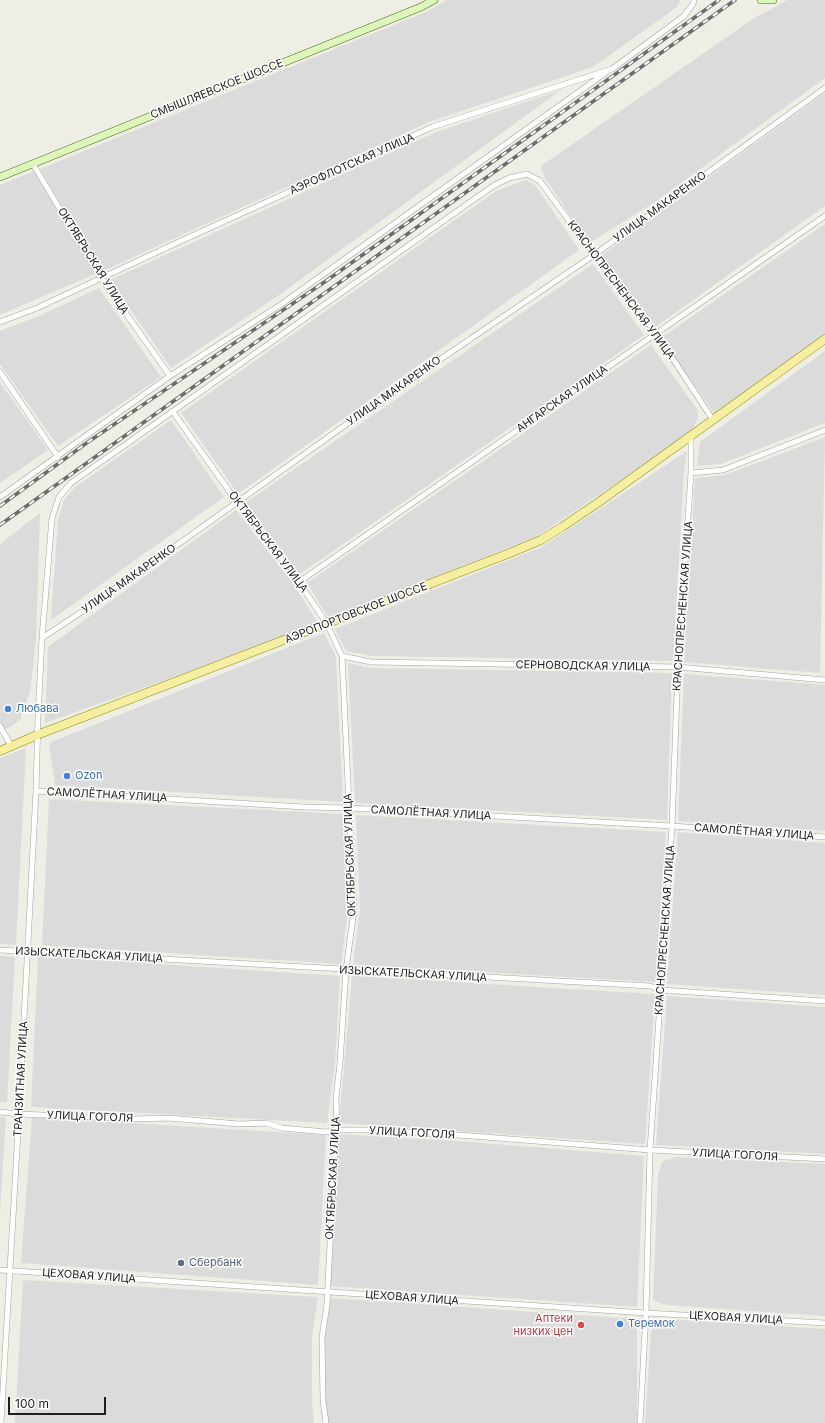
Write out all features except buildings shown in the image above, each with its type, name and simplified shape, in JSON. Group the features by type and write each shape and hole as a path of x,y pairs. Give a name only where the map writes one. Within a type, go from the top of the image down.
{"main road":[{"name":"АЭРОПОРТОВСКОЕ ШОССЕ","path":"0,751 37,735 541,540 580,515 825,339"}],"street":[{"name":"СМЫШЛЯЕВСКОЕ ШОССЕ","path":"0,177 422,7 434,0"},
{"name":"АЭРОФЛОТСКАЯ УЛИЦА","path":"0,322 37,308 432,127 612,68 684,16 693,4 694,0"},
{"path":"761,0 773,0"},
{"path":"0,497 170,376 283,303 612,68"},
{"name":"УЛИЦА МАКАРЕНКО","path":"42,638 83,611 379,401 594,255 825,88"},
{"name":"ОКТЯБРЬСКАЯ УЛИЦА","path":"33,164 101,278 170,376"},
{"name":"КРАСНОПРЕСНЕНСКАЯ УЛИЦА","path":"173,412 493,186 509,178 527,174 540,181 594,255 656,333 713,420"},
{"name":"АНГАРСКАЯ УЛИЦА","path":"299,582 825,216"},
{"path":"0,373 58,457"},
{"name":"ОКТЯБРЬСКАЯ УЛИЦА","path":"173,412 237,502 299,582 327,624 342,656 354,910 346,970 340,1063 336,1098 337,1130 334,1162 328,1292 322,1337 323,1400 326,1423"},
{"path":"37,735 42,638 52,518 59,497 71,483 173,412"},
{"path":"691,473 723,470 825,430"},
{"name":"КРАСНОПРЕСНЕНСКАЯ УЛИЦА","path":"640,1423 646,1313 650,1150 672,826 678,667 691,473 691,436"},
{"name":"СЕРНОВОДСКАЯ УЛИЦА","path":"342,656 371,662 678,667 825,680"},
{"path":"0,726 11,746"},
{"name":"ТРАНЗИТНАЯ УЛИЦА","path":"1,1423 28,951 36,792 37,735"},
{"name":"САМОЛЁТНАЯ УЛИЦА","path":"36,792 672,826 825,837"},
{"name":"ИЗЫСКАТЕЛЬСКАЯ УЛИЦА","path":"0,950 650,986 661,990 825,1001"},
{"name":"УЛИЦА ГОГОЛЯ","path":"0,1112 134,1119 169,1118 239,1124 266,1123 282,1128 326,1132 337,1130 377,1130 650,1150 825,1160"},
{"name":"ЦЕХОВАЯ УЛИЦА","path":"0,1270 646,1313 825,1323"}],"shaded area":[{"path":"447,0 680,0 677,7 593,67 429,122 101,272 40,169 428,11"},
{"path":"787,0 825,0 825,78 655,202 589,243 545,178 541,166 753,19"},
{"path":"561,90 279,295 171,368 110,280 434,133"},
{"path":"825,93 825,206 654,328 599,257"},
{"path":"34,171 95,274 0,315 0,185"},
{"path":"526,180 536,186 579,250 238,494 181,413 496,191"},
{"path":"825,224 825,336 716,416 661,338"},
{"path":"593,264 644,335 300,574 245,503"},
{"path":"99,288 161,377 58,446 0,364 0,331 39,316"},
{"path":"651,345 697,409 698,418 690,434 536,537 329,619 307,583"},
{"path":"825,351 825,423 721,464 697,466 700,442"},
{"path":"0,382 48,450 0,483"},
{"path":"171,420 224,497 51,620 58,520 64,500 75,487"},
{"path":"825,437 820,673 684,662 695,478 725,475"},
{"path":"687,451 684,471 673,661 372,656 346,651 335,629 542,547"},
{"path":"236,510 294,585 318,623 45,723 48,647"},
{"path":"40,513 36,639 30,692 20,720 5,730 0,721 0,544"},
{"path":"324,633 336,657 343,802 55,785 49,743"},
{"path":"348,663 370,668 672,673 667,820 355,803"},
{"path":"684,674 825,685 825,831 678,821"},
{"path":"26,748 16,945 0,944 0,758"},
{"path":"49,799 344,814 348,910 341,964 42,945"},
{"path":"356,815 666,832 656,982 353,965 360,910"},
{"path":"678,832 825,843 825,995 667,984"},
{"path":"0,956 15,957 7,1102 0,1102"},
{"path":"38,956 340,976 335,1062 327,1123 31,1107"},
{"path":"352,976 655,994 645,1144 339,1123"},
{"path":"667,996 825,1007 825,1154 656,1145"},
{"path":"0,1117 6,1117 0,1213"},
{"path":"32,1117 326,1135 318,1285 21,1263"},
{"path":"338,1134 471,1142 644,1156 637,1307 330,1286"},
{"path":"675,1157 825,1164 825,1316 666,1305 653,1300 658,1175 662,1162"},
{"path":"23,1280 318,1297 312,1337 312,1401 314,1423 15,1423"},
{"path":"330,1298 637,1319 637,1423 326,1423 324,1401 324,1337"},
{"path":"665,1319 825,1329 825,1423 645,1423 651,1333 655,1324"}],"railway":[{"path":"0,506 88,442 326,281 719,0"},
{"path":"0,525 735,0"}],"place":[{"name":"Любава","path":"8,709"},
{"name":"Ozon","path":"67,776"},
{"name":"Сбербанк","path":"181,1263"},
{"name":"Теремок","path":"620,1324"},
{"name":"Аптеки низких цен","path":"581,1325"}]}
